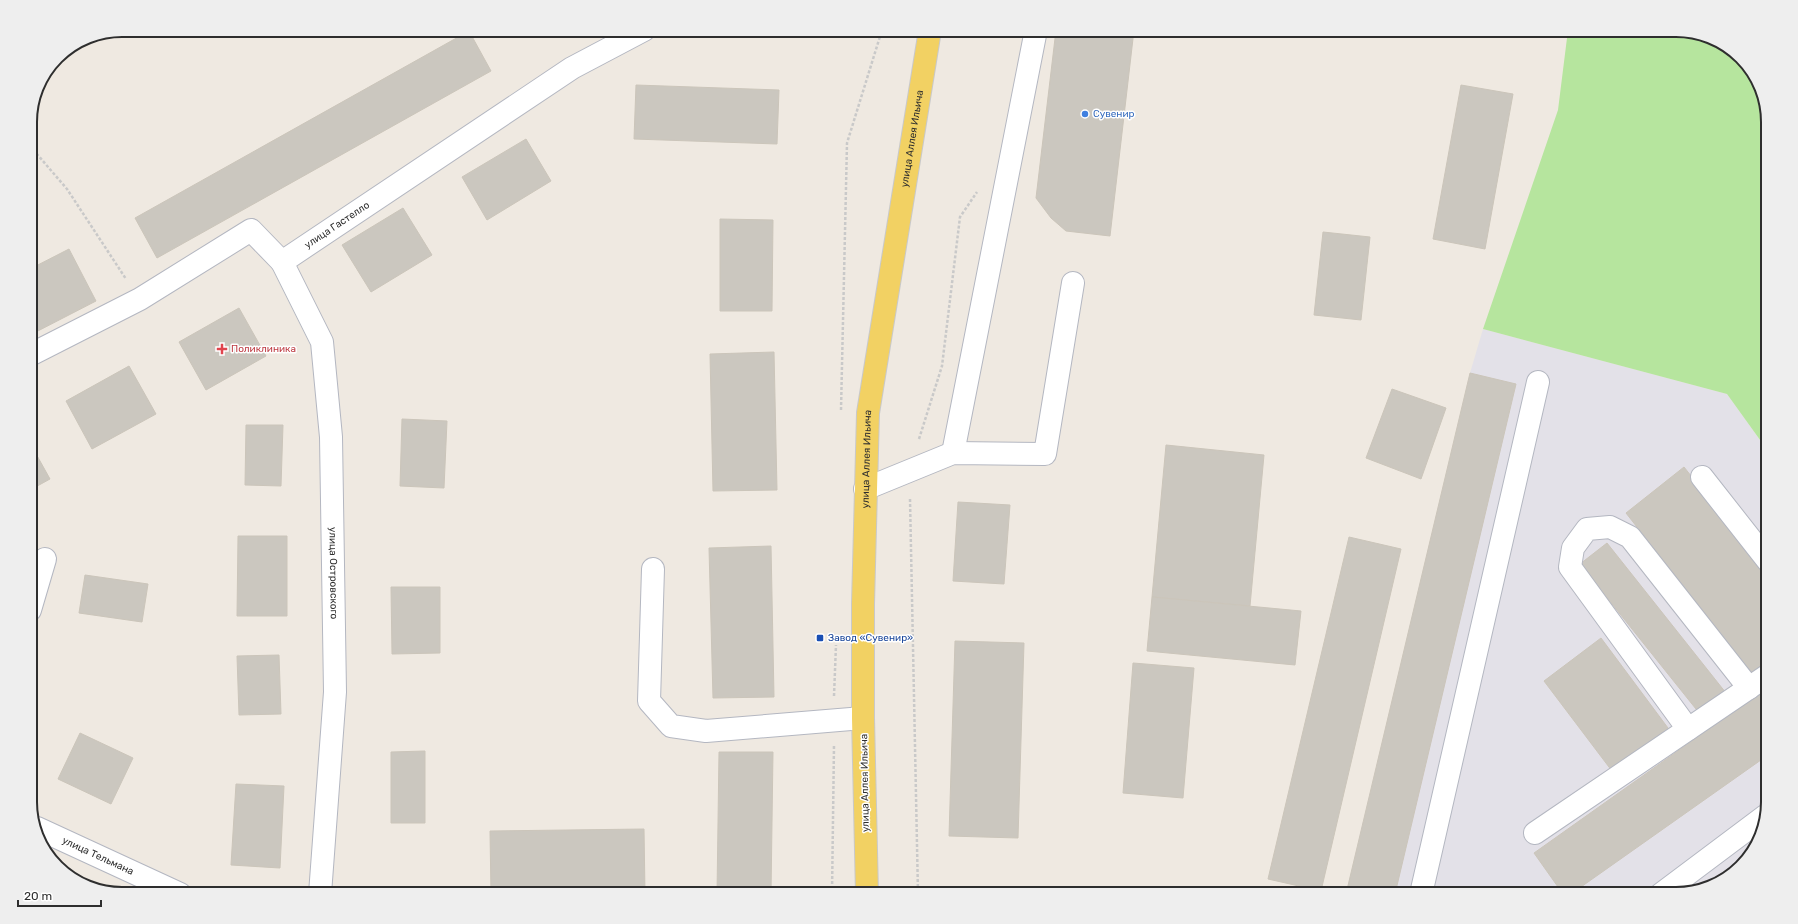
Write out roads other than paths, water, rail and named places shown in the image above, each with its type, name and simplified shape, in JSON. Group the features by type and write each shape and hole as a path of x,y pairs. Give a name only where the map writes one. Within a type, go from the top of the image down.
{"main road":[{"name":"улица Аллея Ильича","path":"868,887 863,718 865,490 868,413 929,37"}],"street":[{"name":"улица Гастелло","path":"282,262 572,68 631,37"},
{"path":"953,454 1035,37"},
{"path":"37,350 140,299 251,230 282,262"},
{"name":"улица Островского","path":"282,262 322,342 331,437 335,692 321,887"},
{"path":"865,490 953,454 1045,454 1073,283"},
{"path":"1423,887 1538,382"},
{"path":"1702,477 1761,552"},
{"path":"1688,730 1570,567 1573,548 1587,529 1610,527 1630,537 1749,688"},
{"path":"37,586 45,559"},
{"path":"653,569 649,701 671,726 706,731 863,718"},
{"path":"1535,833 1761,680"},
{"path":"1670,887 1758,821"},
{"name":"улица Тельмана","path":"43,831 165,887"}],"place":[{"name":"Сувенир","path":"1085,114"},
{"name":"Поликлиника","path":"222,349"},
{"name":"Завод «Сувенир»","path":"820,638"}]}
